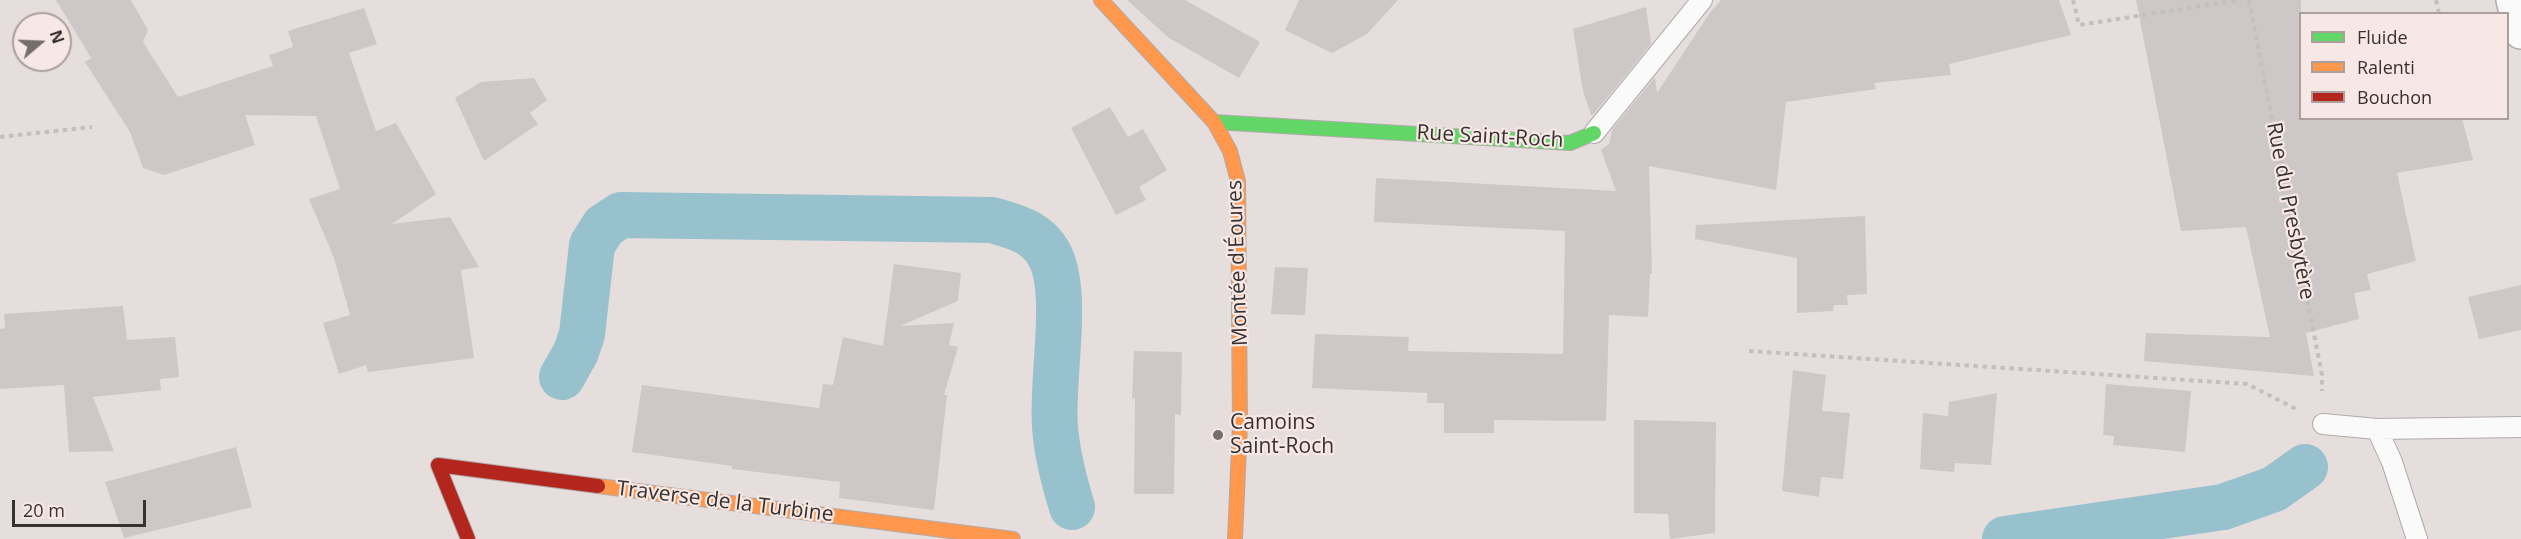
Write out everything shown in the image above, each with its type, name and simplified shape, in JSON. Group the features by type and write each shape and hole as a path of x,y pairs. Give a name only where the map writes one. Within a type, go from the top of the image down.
{"street":[{"name":"Montée d'Éoures","path":"1101,0 1214,122 1230,151 1238,181 1240,425 1235,539"},
{"name":"Rue Saint-Roch","path":"1214,122 1570,143 1594,133"},
{"name":"Traverse de la Turbine","path":"468,539 438,465 1013,539"}],"lane":[{"name":"Rue Saint-Roch","path":"1594,133 1702,0"},
{"path":"2323,424 2377,429 2521,427"},
{"path":"2377,429 2392,462 2417,539"}],"path":[{"path":"2073,0 2079,25 2241,0"},
{"name":"Rue du Presbytère","path":"2249,0 2322,375 2323,424"},
{"path":"0,137 92,127"},
{"path":"1749,351 2247,384 2323,424"}],"building":[{"path":"56,0 131,0 148,30 143,42 178,97 273,66 269,55 293,47 288,31 364,8 377,44 349,53 376,131 396,123 436,194 392,224 450,217 479,267 461,270 474,358 368,372 366,365 339,374 323,323 350,315 334,258 309,199 340,189 316,116 245,115 255,145 164,175 143,168 130,132 85,62 91,58 72,27 72,12 63,12"},
{"path":"1127,0 1185,0 1260,42 1239,78 1169,38"},
{"path":"1299,0 1398,0 1367,34 1332,53 1285,30"},
{"path":"1721,0 2059,0 2071,35 1949,64 1951,75 1874,83 1876,89 1786,102 1776,190 1649,166 1652,273 1650,274 1648,317 1609,315 1606,421 1494,420 1494,433 1444,433 1444,403 1427,403 1427,393 1312,388 1315,334 1409,337 1408,351 1563,354 1565,231 1374,222 1376,178 1616,191 1601,150 1609,144 1612,130 1655,77 1657,93 1709,14"},
{"path":"2136,0 2301,0 2299,120 2463,120 2473,160 2397,173 2416,261 2367,274 2371,290 2354,293 2359,319 2306,333 2314,376 2144,361 2146,333 2270,337 2246,227 2181,231"},
{"path":"1646,7 1651,44 1591,115 1583,91 1573,29"},
{"path":"534,78 547,100 530,113 538,124 484,161 455,98 481,82"},
{"path":"1110,107 1128,137 1143,129 1167,170 1139,187 1146,200 1116,215 1071,128"},
{"path":"1865,216 1867,294 1847,295 1848,305 1834,305 1833,311 1797,313 1797,258 1695,239 1696,225"},
{"path":"894,264 961,273 958,301 900,326 954,323 949,345 958,347 944,395 947,395 934,510 839,498 840,482 732,469 732,466 632,452 642,385 819,408 823,384 833,385 843,337 883,346"},
{"path":"1275,267 1308,268 1305,315 1271,314"},
{"path":"2521,285 2521,330 2479,339 2468,297"},
{"path":"123,306 127,340 175,337 179,377 160,379 161,390 93,397 114,451 69,452 64,385 0,389 0,329 5,328 4,314"},
{"path":"1134,351 1182,352 1181,415 1175,414 1174,494 1134,494 1135,398 1132,399"},
{"path":"1793,370 1826,375 1822,411 1850,413 1843,479 1821,477 1819,497 1782,491"},
{"path":"2106,384 2191,391 2185,452 2113,445 2114,436 2103,435"},
{"path":"1997,393 1991,465 1955,463 1954,472 1920,469 1923,413 1948,416 1949,402"},
{"path":"1634,420 1716,422 1715,533 1670,539 1668,514 1634,513"},
{"path":"236,447 252,507 124,538 105,482"}],"waterway":[{"path":"562,377 576,352 582,334 592,245 604,226 621,215 992,220 1026,232 1040,242 1051,258 1056,275 1059,317 1055,427 1061,467 1072,507"},
{"path":"2005,539 2223,507 2274,489 2305,467"}],"traffic: fast":[{"path":"1214,122 1570,143 1594,133"}],"traffic: slow":[{"path":"1101,0 1214,122 1230,151 1238,181 1240,425 1235,539"},
{"path":"598,486 1013,539"}],"traffic: jam":[{"path":"468,539 438,465 598,486"}],"place":[{"name":"Camoins Saint-Roch","path":"1218,435"}]}
